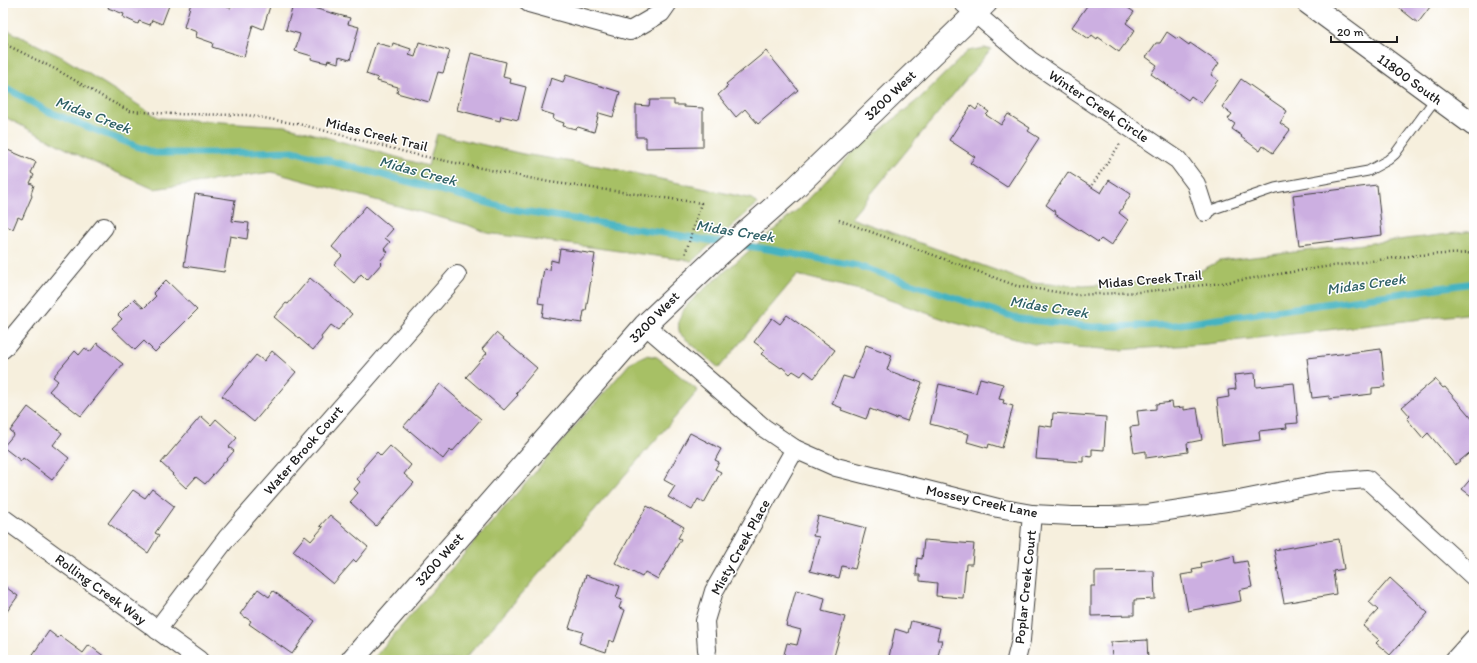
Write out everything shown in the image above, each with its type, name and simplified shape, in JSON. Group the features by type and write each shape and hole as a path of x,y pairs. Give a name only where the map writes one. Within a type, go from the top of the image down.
{"street":[{"path":"529,3 630,31 661,13 668,3"},
{"name":"11800 South","path":"1308,3 1474,126"},
{"name":"Winter Creek Circle","path":"975,6 1031,61 1178,160 1196,184 1205,212"},
{"name":"3200 West","path":"352,660 645,325 719,255 795,188 975,6"},
{"path":"3,349 104,227"},
{"name":"Water Brook Court","path":"157,630 227,538 457,275"},
{"name":"Mossey Creek Lane","path":"645,325 753,419 795,449 836,467 998,508 1032,514 1072,516 1148,514 1239,500 1328,482 1367,479 1474,577"},
{"name":"Misty Creek Place","path":"707,650 705,621 714,591 795,449"},
{"name":"Poplar Creek Court","path":"1016,660 1021,640 1032,514"},
{"name":"Rolling Creek Way","path":"3,518 198,660"},
{"path":"1454,660 1474,638"}],"lane":[{"path":"1205,212 1275,188 1317,179 1360,173 1377,166 1395,154 1436,98"}],"path":[{"name":"Midas Creek Trail","path":"3,43 59,71 108,100 130,111 172,114 247,115 303,125 417,155 541,180 701,202 684,260"},
{"path":"1092,185 1123,140"},
{"name":"Midas Creek Trail","path":"839,220 1017,286 1077,295 1140,292 1222,283 1317,268 1410,256 1474,253"}],"green space":[{"path":"3,28 62,57 159,118 286,126 428,166 437,134 523,154 610,168 752,199 757,204 692,261 487,233 468,225 272,172 154,189 84,158 3,116"},
{"path":"984,48 991,49 851,218 1031,283 1084,286 1185,279 1219,261 1474,231 1474,313 1206,344 1118,350 1034,344 952,322 864,291 797,275 719,368 680,334 680,318 684,309 695,297 803,205 853,152 919,99 968,51"},
{"path":"646,355 657,357 698,391 464,660 372,660 631,362"}],"building":[{"path":"110,3 170,3 162,24 152,20 150,25 139,21 138,24 123,17 124,14 108,8"},
{"path":"191,3 229,3 227,7 231,8 233,3 271,3 263,29 253,25 244,57 212,47 213,43 196,37 197,32 184,27"},
{"path":"1089,3 1121,3 1134,12 1126,23 1135,30 1119,52 1098,37 1097,39 1092,35 1089,39 1072,27"},
{"path":"1402,3 1433,3 1418,23 1398,7"},
{"path":"293,5 306,8 306,6 350,18 348,24 359,27 350,60 339,57 338,63 328,60 327,63 311,59 312,56 295,51 300,34 286,30"},
{"path":"1167,32 1177,39 1178,37 1189,45 1190,43 1219,63 1211,75 1218,80 1201,103 1191,96 1188,100 1151,74 1157,65 1146,57 1156,43 1160,43"},
{"path":"419,42 450,51 443,73 438,72 429,102 397,93 398,87 377,81 378,78 366,74 376,43 392,47 393,43 411,49 409,55 415,57"},
{"path":"766,51 798,90 758,124 745,109 736,117 718,95 728,86 726,84"},
{"path":"471,53 506,62 503,77 511,79 510,83 526,87 518,120 501,116 500,121 457,110"},
{"path":"566,75 620,92 613,117 599,113 594,132 578,127 576,129 563,126 564,123 553,119 554,115 541,111 551,78 563,82"},
{"path":"1241,79 1287,111 1280,123 1290,130 1273,153 1263,146 1260,151 1232,129 1235,124 1228,119 1232,114 1222,107"},
{"path":"650,100 674,100 674,105 703,108 703,147 646,148 646,137 636,137 636,105 649,106"},
{"path":"979,105 989,112 986,115 1001,125 1008,114 1030,128 1028,131 1039,138 1007,187 970,163 975,157 949,140 971,106 976,110"},
{"path":"3,148 36,162 31,173 34,175 30,183 34,185 31,194 32,196 22,219 18,217 13,229 3,225"},
{"path":"1068,172 1101,193 1109,180 1131,194 1119,213 1128,220 1111,246 1101,239 1098,242 1055,214 1056,212 1046,205"},
{"path":"1377,185 1382,235 1299,245 1293,195"},
{"path":"195,194 235,200 232,221 249,223 247,239 230,236 224,272 184,266"},
{"path":"366,206 393,229 385,238 390,242 384,249 388,252 380,261 382,263 367,280 361,274 354,283 334,265 342,256 332,247"},
{"path":"560,249 595,254 586,311 584,311 582,323 542,317 544,304 538,303 544,269 550,270 551,260 558,262"},
{"path":"310,278 352,314 338,330 331,325 313,350 274,317 286,303 288,304"},
{"path":"166,280 197,310 155,352 144,341 135,350 112,328 122,319 118,315 134,299 144,308 156,296 153,293"},
{"path":"787,315 835,350 814,378 805,371 801,376 793,371 790,374 782,367 781,368 761,354 765,350 754,342 772,318 780,324"},
{"path":"496,333 537,368 516,393 518,395 504,410 466,377 487,353 482,349"},
{"path":"97,343 123,364 81,416 49,391 58,381 53,377 75,351 79,355 85,348 90,352"},
{"path":"866,345 892,355 887,370 922,383 907,421 896,417 896,419 870,409 866,419 841,410 842,408 832,404 843,376 853,379"},
{"path":"1381,349 1385,387 1372,388 1372,394 1329,399 1329,396 1312,398 1307,358"},
{"path":"272,351 296,372 254,422 222,396 256,355 264,361"},
{"path":"1255,373 1256,387 1294,383 1298,423 1286,424 1287,428 1259,431 1260,440 1222,445 1217,399 1229,397 1228,390 1236,389 1234,375"},
{"path":"980,378 1003,384 999,399 1004,400 1003,403 1013,406 1002,448 989,444 988,448 967,442 969,434 930,424 939,384 976,393"},
{"path":"1435,379 1443,388 1445,387 1474,421 1474,449 1455,465 1428,433 1423,438 1407,419 1410,416 1402,407"},
{"path":"440,384 481,419 452,452 450,450 443,459 404,426"},
{"path":"1172,402 1173,408 1184,407 1184,410 1197,408 1202,440 1187,443 1188,452 1146,458 1146,451 1134,453 1130,427 1139,426 1137,411 1156,409 1156,404"},
{"path":"28,407 62,433 53,445 69,458 52,480 23,458 21,461 3,447 14,434 10,431"},
{"path":"1053,413 1106,417 1104,450 1092,449 1092,457 1083,456 1083,462 1036,459 1039,425 1052,427"},
{"path":"201,416 211,425 216,419 237,438 229,447 234,451 205,484 196,477 186,488 161,463"},
{"path":"690,433 721,449 715,460 719,462 715,469 721,472 704,503 698,499 692,510 668,497 675,486 664,480"},
{"path":"390,446 411,465 404,474 414,483 376,526 350,502 358,493 354,489 360,482 357,479 365,469 363,468 377,452 381,456"},
{"path":"1474,475 1474,498 1462,489"},
{"path":"152,489 174,506 155,533 159,535 148,553 108,523 133,490 145,498"},
{"path":"647,506 684,527 678,538 681,539 658,579 645,572 642,577 615,563"},
{"path":"330,515 368,547 356,562 354,560 333,584 293,551 305,536 311,541 323,527 320,526"},
{"path":"818,516 866,528 855,569 842,566 839,578 810,571 819,537 813,536"},
{"path":"1339,539 1344,569 1333,571 1336,594 1284,603 1274,550"},
{"path":"924,540 974,544 972,564 966,564 963,598 936,596 937,583 920,581 920,575 916,575 917,558 922,559"},
{"path":"1234,556 1235,563 1247,561 1252,587 1239,590 1241,601 1188,611 1181,575 1193,573 1192,570 1202,568 1201,563"},
{"path":"1154,571 1155,599 1134,600 1134,615 1091,616 1091,586 1095,586 1095,572"},
{"path":"586,575 620,586 616,598 622,600 619,608 625,610 614,642 609,640 606,652 579,643 583,632 569,628"},
{"path":"1390,578 1428,613 1390,655 1376,643 1379,640 1363,626 1378,610 1369,602"},
{"path":"3,585 18,596 3,617"},
{"path":"258,589 269,597 273,591 315,621 292,654 249,624 251,621 240,614"},
{"path":"796,590 825,598 822,611 845,617 833,660 789,660 783,658 787,643 797,645 801,630 786,626"},
{"path":"911,621 940,628 937,640 942,640 937,660 890,660 891,657 889,657 895,629 908,633"},
{"path":"49,631 58,638 60,636 83,653 89,645 109,660 29,660"},
{"path":"1147,640 1148,660 1112,660 1111,642"}],"waterway":[{"name":"Midas Creek","path":"3,86 47,111 154,153 293,151 511,209 726,243"},
{"name":"Midas Creek","path":"738,245 858,266 1020,319 1093,327 1174,325 1474,283"}]}
